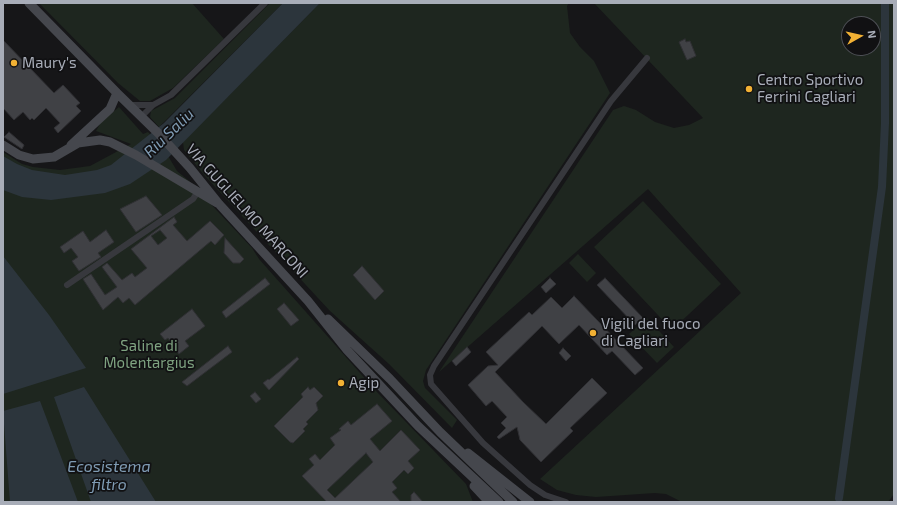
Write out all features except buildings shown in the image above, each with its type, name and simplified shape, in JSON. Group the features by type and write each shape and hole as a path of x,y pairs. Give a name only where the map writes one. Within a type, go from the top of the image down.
{"main road":[{"name":"VIA GUGLIELMO MARCONI","path":"29,3 144,119 190,168 219,204 308,300 390,379 481,473 513,502"},
{"path":"3,145 20,155 33,159 54,157 69,147 110,109 117,93"},
{"path":"69,147 100,140 121,146 219,204"},
{"name":"VIA GUGLIELMO MARCONI","path":"308,300 346,350 418,426 499,502"},
{"path":"390,379 470,455 530,502"},
{"path":"418,426 489,502"}],"street":[{"path":"144,119 153,105 171,95 265,3"},
{"path":"566,502 545,495 530,485 483,443 431,384 430,376 434,366 611,101 647,58"},
{"path":"129,105 153,105"},
{"path":"67,285 192,199 197,192"}],"green space":[{"path":"39,3 192,3 224,39 173,88 150,101 140,101 118,83"},
{"path":"270,3 283,3 159,127 150,117 151,111 175,98"},
{"path":"320,3 569,3 567,6 570,33 580,47 594,61 610,93 426,370 423,381 425,388 457,420 452,428 389,364 330,311 205,176 184,150 183,142"},
{"path":"594,3 894,3 894,494 888,502 682,502 666,494 655,493 596,497 576,495 557,490 540,479 741,293 648,189 439,372 613,110 624,106 636,110 655,122 674,128 689,125 703,118"},
{"name":"Saline di Molentargius","path":"119,107 143,134 148,132 164,149 177,171 200,190 207,200 252,248 259,259 376,391 466,484 473,502 3,502 3,152 22,164 33,167 60,170 90,166 131,144 96,131 101,122"},
{"path":"643,201 721,284 672,330 594,247"},
{"path":"578,254 596,273 587,282 569,263"},
{"path":"647,318 674,347 657,363 629,334"}],"water":[{"name":"Riu Saliu","path":"283,3 320,3 166,160 130,184 105,193 51,200 22,197 3,190 3,156 32,170 65,175 97,170 111,165 164,123"},
{"path":"3,256 49,315 86,368 3,394"},
{"name":"Ecosistema filtro","path":"84,387 156,502 91,502 54,397"},
{"name":"Ecosistema filtro","path":"40,401 78,502 10,502 3,411"}],"waterway":[{"path":"839,498 882,187 885,123 885,3"}],"place":[{"name":"Maury's","path":"14,63"},
{"name":"Centro Sportivo Ferrini Cagliari","path":"749,89"},
{"name":"Vigili del fuoco di Cagliari","path":"593,333"},
{"name":"Agip","path":"341,383"}]}
